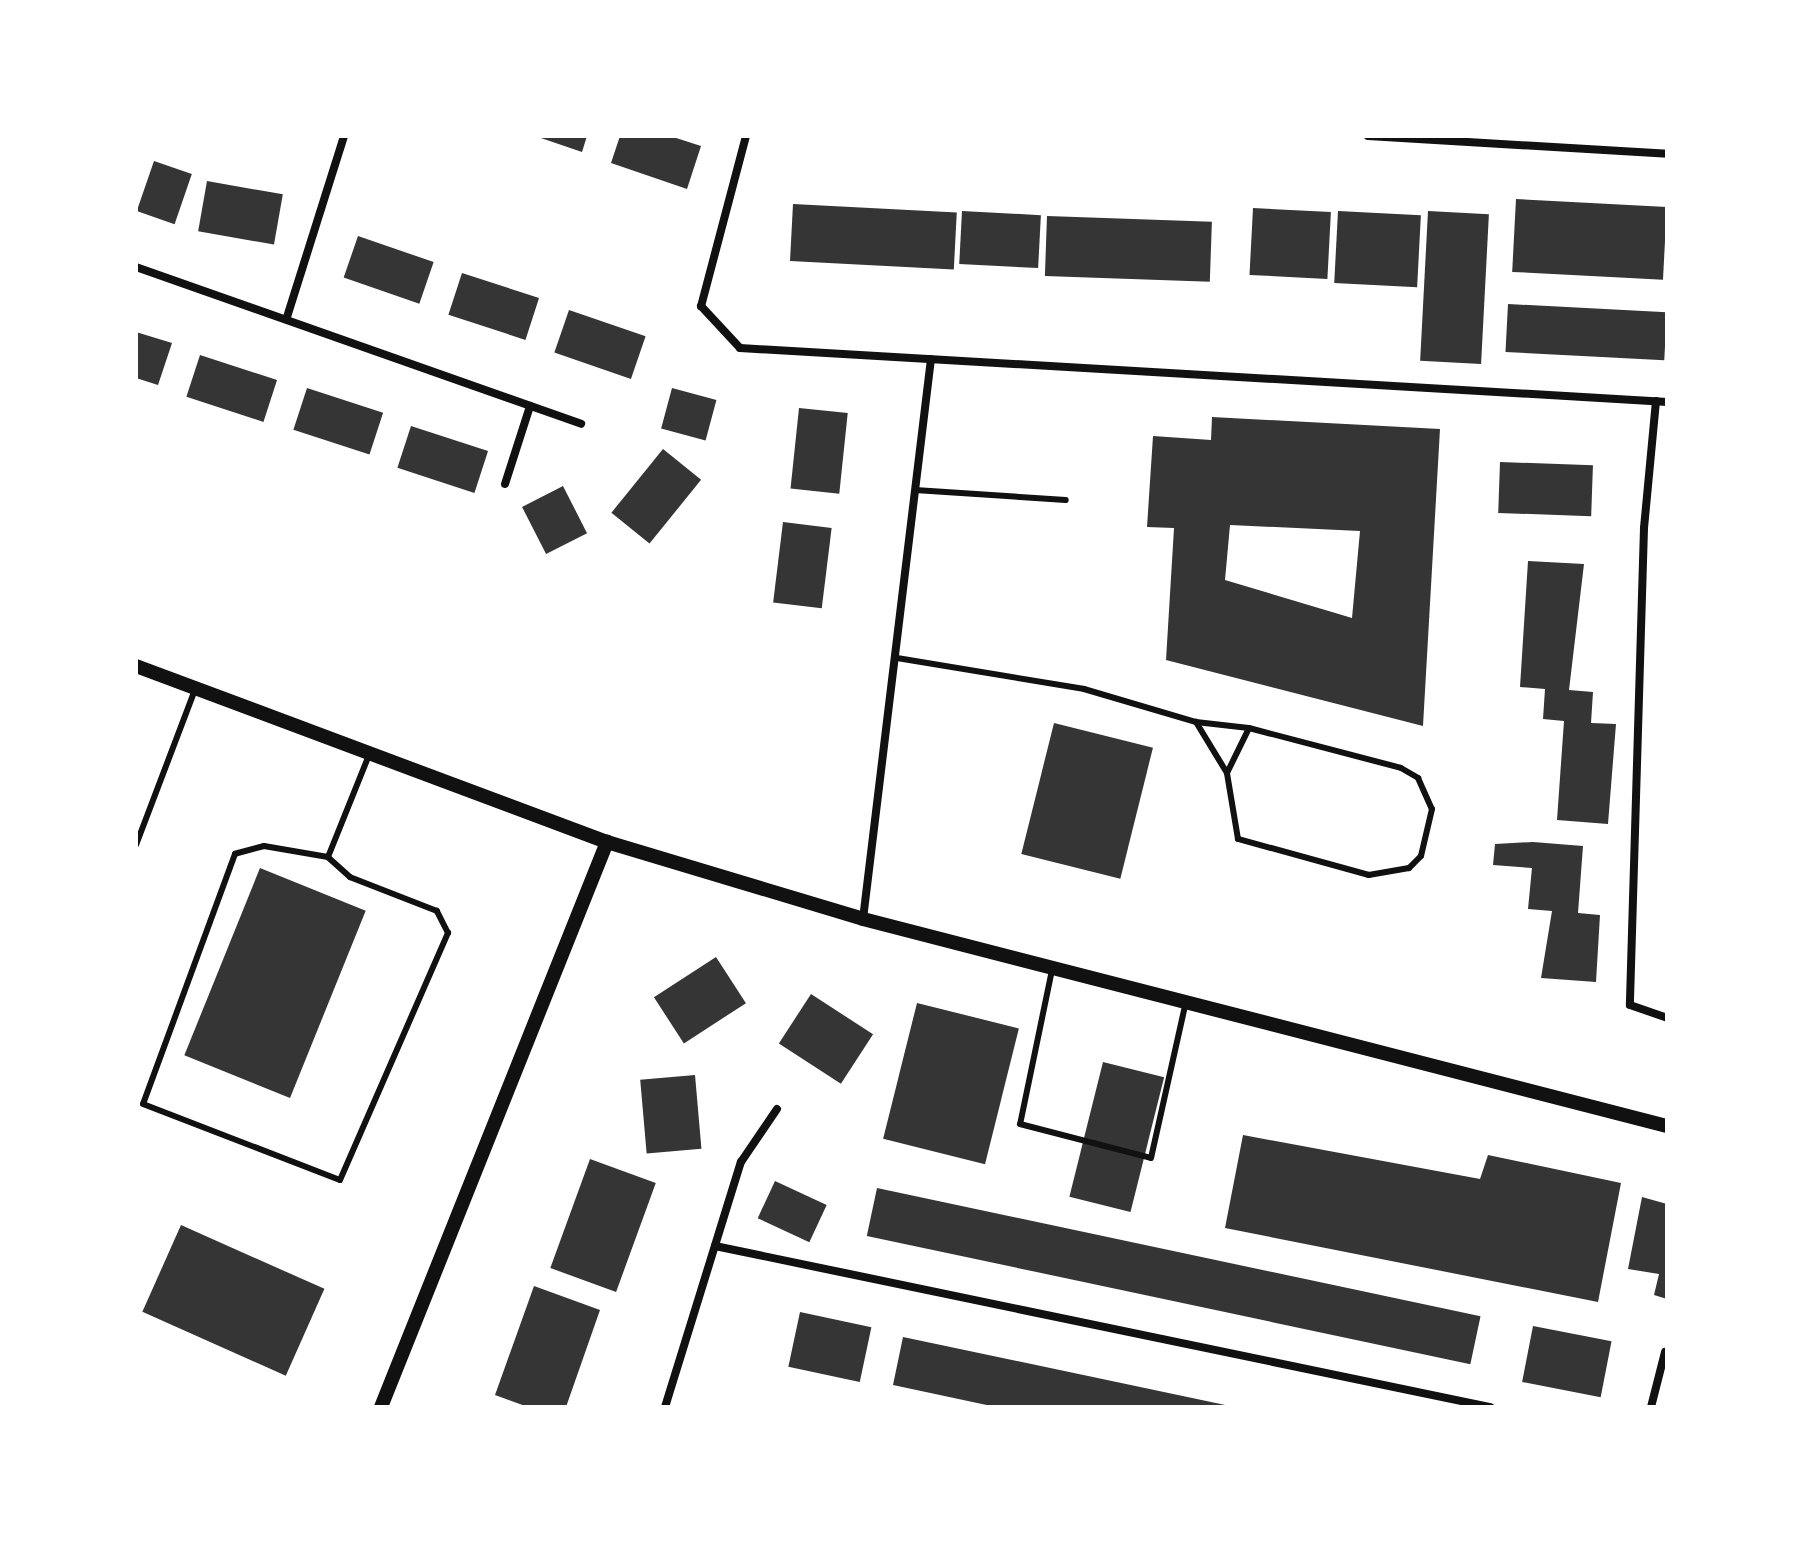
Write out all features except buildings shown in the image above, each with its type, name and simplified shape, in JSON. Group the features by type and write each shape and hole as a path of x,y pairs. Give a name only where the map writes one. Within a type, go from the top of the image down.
{"street":[{"path":"287,317 344,136"},
{"path":"746,136 701,306 740,348 1667,402"},
{"path":"1368,136 1667,154"},
{"path":"136,267 287,317 581,424"},
{"path":"863,919 931,359"},
{"path":"1656,401 1644,528 1630,1005 1667,1018"},
{"path":"505,484 530,406"},
{"path":"136,666 194,692 607,842 863,919 1667,1126"},
{"path":"381,1407 607,842"},
{"path":"665,1407 741,1162 777,1109"},
{"path":"715,1246 1490,1407"},
{"path":"1651,1407 1665,1352"}],"lane":[{"path":"915,490 1066,500"},
{"path":"897,658 1084,689 1196,722 1249,728 1397,766 1418,778 1432,809 1421,856 1409,868 1369,875 1238,839 1227,773 1196,722"},
{"path":"136,845 194,692"},
{"path":"1227,773 1249,728"},
{"path":"328,857 369,755"},
{"path":"264,846 328,857 350,877 437,911 448,933 340,1180 143,1104 235,854 264,846"},
{"path":"1053,968 1020,1124 1151,1158 1186,1002"}]}
